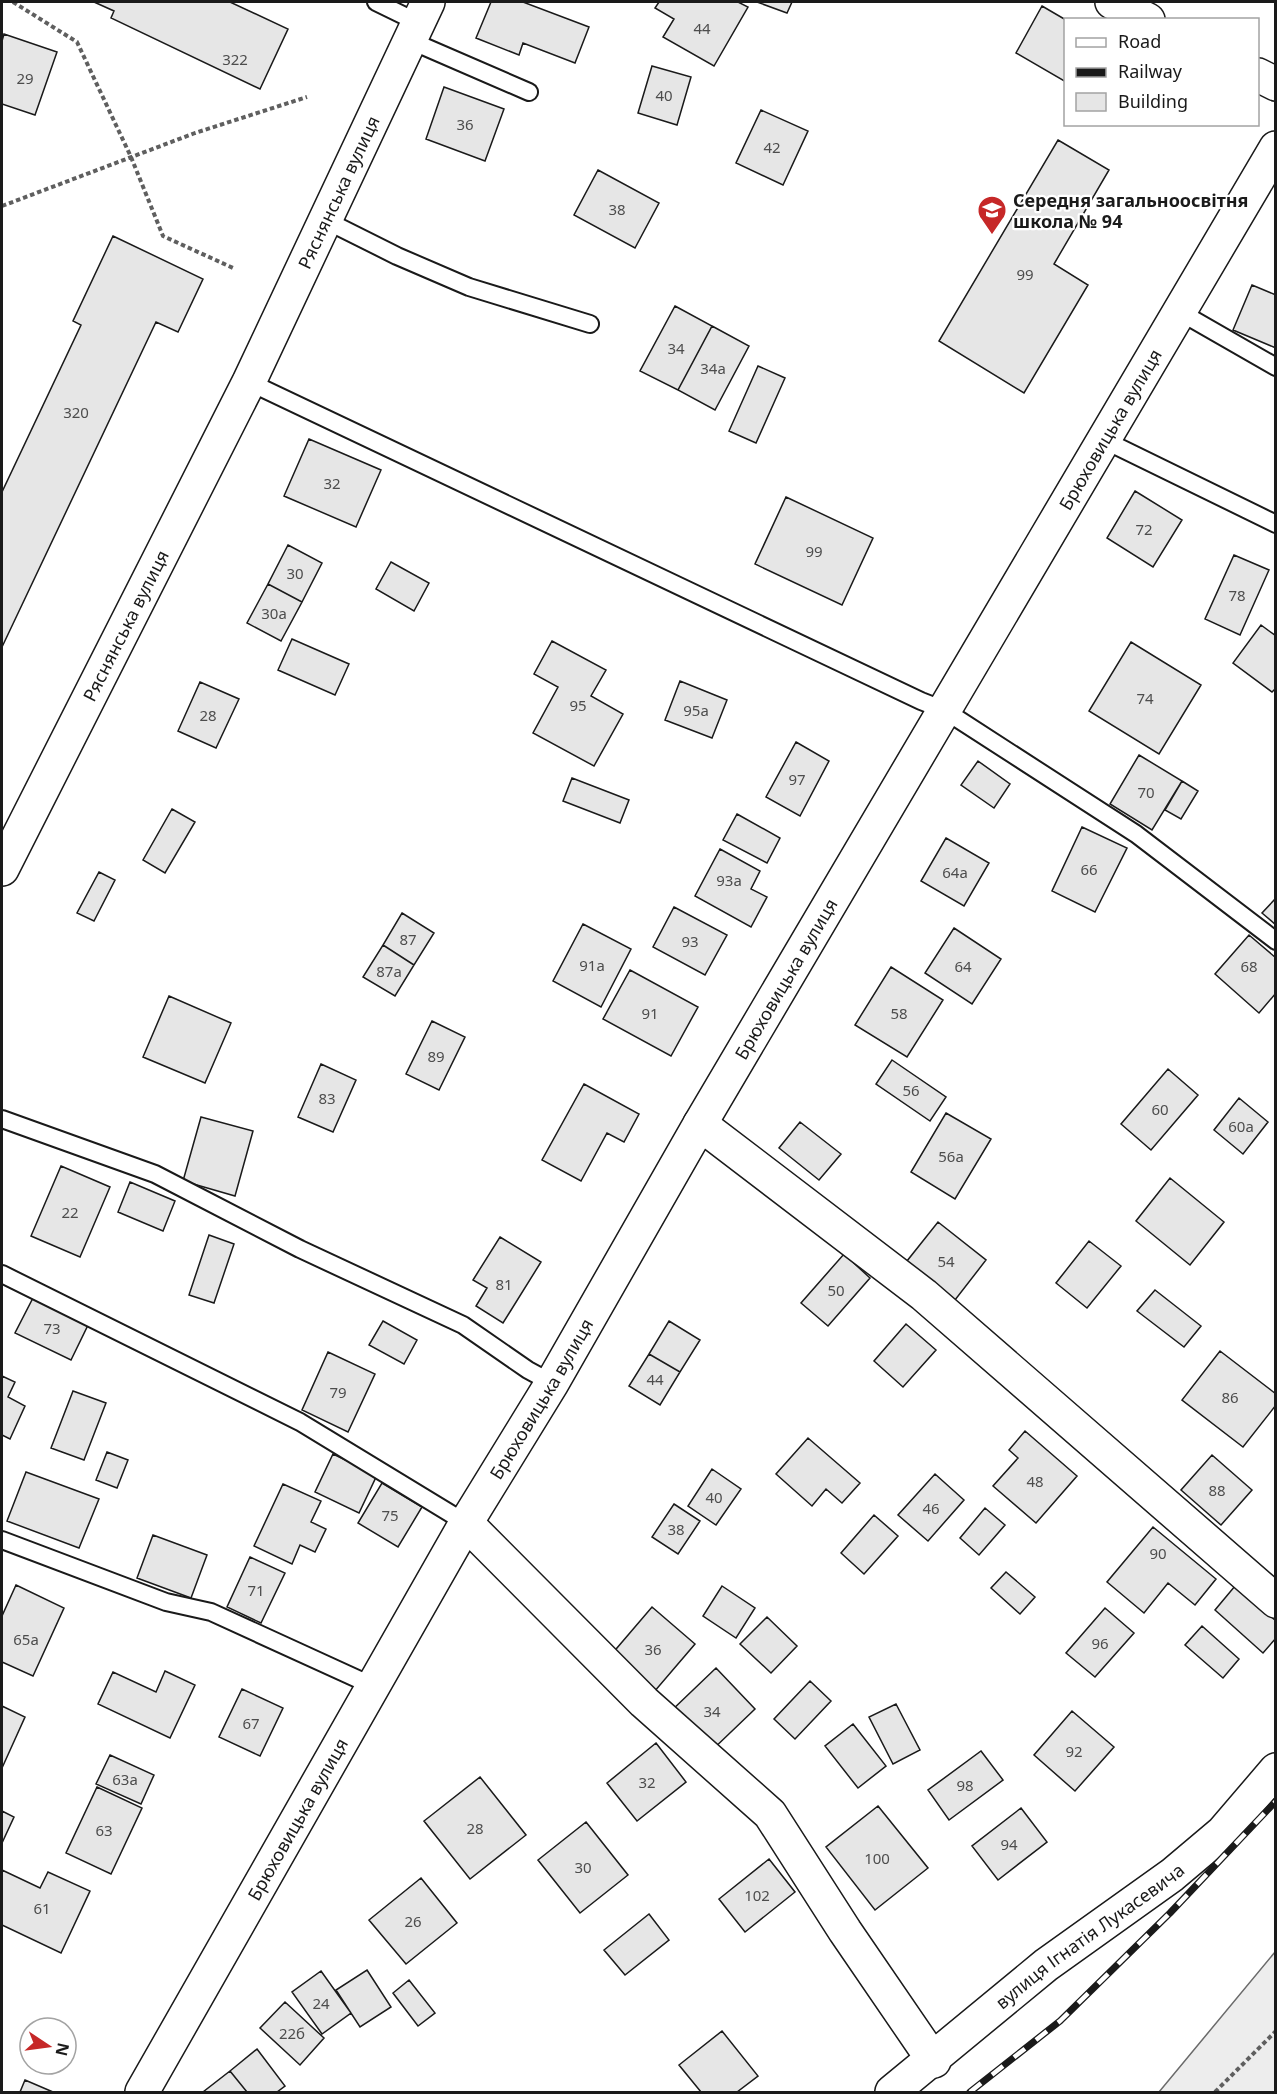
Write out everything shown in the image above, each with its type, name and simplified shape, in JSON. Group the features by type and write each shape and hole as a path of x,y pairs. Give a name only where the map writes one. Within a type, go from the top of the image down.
{"street":[{"path":"1112,2 1144,18"},
{"name":"Ряснянська вулиця","path":"2,867 249,382 418,21"},
{"path":"1259,76 1275,84"},
{"name":"Брюховицька вулиця","path":"142,2092 466,1523 552,1383 700,1124 1180,312 1275,147"},
{"path":"700,1124 924,1295 1275,1601"},
{"path":"466,1523 644,1702 770,1814 934,2061"},
{"name":"вулиця Ігнатія Лукасевича","path":"892,2092 934,2061 1046,1965 1181,1868 1223,1832 1275,1770"}],"lane":[{"path":"376,2 418,21 529,92"},
{"path":"325,220 397,256 469,286 590,324"},
{"path":"1180,312 1275,367"},
{"path":"249,382 944,710 1136,834 1275,941"},
{"path":"1104,440 1275,524"},
{"path":"2,1119 155,1174 300,1249 463,1324 528,1370 552,1383"},
{"path":"2,1274 300,1422 466,1523"},
{"path":"2,1540 166,1602 211,1612 374,1686"}],"path":[{"path":"13,2 77,42 131,157 163,236 233,268"},
{"path":"2,206 195,132 307,97"},
{"path":"1215,2092 1275,2031"}],"shaded area":[{"path":"1275,1952 1275,2092 1159,2092"}],"building":[{"path":"94,2 230,2 288,29 260,89 111,18 114,11"},
{"path":"491,2 523,2 589,27 575,63 523,43 519,55 476,38"},
{"path":"659,2 738,2 748,7 714,66 663,37 674,19 655,8"},
{"path":"757,2 792,2 787,13"},
{"path":"1042,6 1064,19 1064,81 1016,53"},
{"path":"4,34 57,52 35,115 2,104"},
{"path":"652,66 691,77 677,125 638,113"},
{"path":"444,87 504,109 485,161 426,139"},
{"path":"761,110 808,131 783,185 736,163"},
{"path":"1058,140 1109,170 1054,264 1088,285 1024,393 939,341"},
{"path":"598,170 659,203 635,248 574,215"},
{"path":"113,236 203,279 178,332 156,322 2,647 2,492 81,325 73,321"},
{"path":"1252,285 1276,295 1276,348 1233,330"},
{"path":"675,306 712,326 678,390 640,371"},
{"path":"712,326 749,346 715,410 678,390"},
{"path":"758,366 785,378 756,443 729,431"},
{"path":"309,439 381,470 356,527 284,496"},
{"path":"1135,491 1182,520 1153,567 1107,538"},
{"path":"786,497 873,538 842,605 755,564"},
{"path":"288,545 322,563 302,602 268,584"},
{"path":"1234,555 1269,570 1240,635 1205,619"},
{"path":"391,562 429,583 414,611 376,589"},
{"path":"268,584 302,602 281,641 247,623"},
{"path":"1261,625 1276,636 1276,688 1272,692 1233,663"},
{"path":"292,639 349,664 335,695 278,670"},
{"path":"552,641 606,670 591,696 623,714 594,766 533,733 558,687 534,674"},
{"path":"1131,642 1201,685 1159,754 1089,711"},
{"path":"680,681 727,700 712,738 665,720"},
{"path":"200,682 239,699 216,748 178,731"},
{"path":"796,742 829,761 800,816 766,797"},
{"path":"1139,755 1182,781 1152,830 1110,804"},
{"path":"978,761 1010,784 994,808 961,785"},
{"path":"572,778 629,800 620,823 563,801"},
{"path":"1182,781 1198,791 1181,819 1165,810"},
{"path":"172,809 195,822 165,873 143,860"},
{"path":"737,814 780,838 767,863 723,840"},
{"path":"1082,827 1127,848 1095,912 1052,891"},
{"path":"946,838 989,863 964,906 921,881"},
{"path":"720,849 760,871 751,889 767,897 751,927 695,896"},
{"path":"99,872 115,880 94,921 77,913"},
{"path":"1276,898 1276,925 1262,913"},
{"path":"674,907 727,935 705,975 653,947"},
{"path":"402,913 434,933 414,965 383,945"},
{"path":"583,924 631,949 601,1007 553,981"},
{"path":"954,928 1001,959 972,1004 925,973"},
{"path":"1249,935 1276,958 1276,993 1259,1013 1215,974"},
{"path":"383,945 414,965 395,996 363,977"},
{"path":"891,967 943,1000 907,1057 855,1025"},
{"path":"630,970 698,1007 671,1056 603,1019"},
{"path":"169,996 231,1023 205,1083 143,1057"},
{"path":"432,1021 465,1037 439,1090 406,1074"},
{"path":"892,1060 946,1097 930,1121 876,1084"},
{"path":"321,1064 356,1080 333,1132 298,1117"},
{"path":"1168,1069 1198,1095 1151,1150 1121,1124"},
{"path":"584,1084 639,1114 624,1142 607,1133 581,1181 542,1160"},
{"path":"1239,1098 1268,1122 1243,1154 1214,1130"},
{"path":"946,1113 991,1139 955,1199 911,1172"},
{"path":"201,1117 253,1131 235,1196 183,1181"},
{"path":"800,1122 841,1154 819,1180 779,1148"},
{"path":"61,1166 110,1187 80,1257 31,1236"},
{"path":"1170,1178 1224,1222 1190,1265 1136,1221"},
{"path":"130,1182 175,1201 163,1231 118,1212"},
{"path":"938,1222 986,1260 955,1300 907,1261"},
{"path":"209,1235 234,1244 214,1303 189,1295"},
{"path":"500,1237 541,1262 503,1323 476,1306 487,1288 473,1280"},
{"path":"1089,1241 1121,1266 1087,1308 1056,1283"},
{"path":"844,1254 870,1278 828,1326 801,1303"},
{"path":"1155,1290 1201,1326 1184,1347 1137,1311"},
{"path":"34,1296 89,1323 71,1360 15,1333"},
{"path":"383,1321 417,1340 404,1364 369,1345"},
{"path":"669,1321 700,1340 680,1372 649,1354"},
{"path":"906,1324 936,1350 903,1387 874,1361"},
{"path":"1220,1351 1276,1394 1276,1405 1243,1447 1182,1400"},
{"path":"328,1352 375,1374 348,1432 302,1410"},
{"path":"649,1354 680,1372 660,1405 629,1386"},
{"path":"2,1376 15,1382 8,1397 25,1406 10,1439 2,1435"},
{"path":"73,1391 106,1403 84,1460 51,1448"},
{"path":"1025,1431 1077,1476 1036,1523 993,1486 1018,1458 1009,1450"},
{"path":"808,1438 860,1483 842,1503 826,1489 812,1506 776,1474"},
{"path":"107,1452 128,1460 117,1488 96,1480"},
{"path":"333,1454 377,1475 359,1513 315,1492"},
{"path":"1212,1455 1252,1490 1221,1525 1181,1490"},
{"path":"712,1469 741,1489 716,1525 688,1506"},
{"path":"26,1472 99,1499 79,1548 7,1521"},
{"path":"935,1474 964,1500 928,1541 898,1515"},
{"path":"382,1483 422,1507 398,1547 358,1523"},
{"path":"283,1484 321,1501 311,1522 326,1529 315,1552 300,1545 292,1564 254,1546"},
{"path":"674,1504 700,1521 678,1554 652,1537"},
{"path":"985,1508 1005,1525 979,1555 960,1538"},
{"path":"874,1515 898,1536 864,1574 841,1553"},
{"path":"1153,1527 1216,1579 1195,1605 1168,1583 1144,1613 1107,1582"},
{"path":"153,1535 207,1555 191,1598 137,1578"},
{"path":"250,1557 285,1573 261,1623 227,1607"},
{"path":"1006,1572 1035,1597 1020,1614 991,1588"},
{"path":"16,1585 64,1608 33,1676 2,1662 2,1616"},
{"path":"722,1586 755,1608 736,1638 703,1616"},
{"path":"1235,1586 1276,1621 1276,1638 1263,1653 1215,1610"},
{"path":"652,1607 695,1644 654,1692 611,1655"},
{"path":"1105,1608 1134,1633 1095,1677 1066,1653"},
{"path":"767,1617 797,1646 771,1673 740,1644"},
{"path":"1202,1626 1239,1659 1223,1678 1185,1645"},
{"path":"716,1668 755,1709 708,1754 669,1713"},
{"path":"165,1671 195,1685 170,1738 98,1704 113,1672 156,1692"},
{"path":"810,1681 831,1701 795,1739 774,1719"},
{"path":"242,1689 283,1708 260,1756 219,1737"},
{"path":"896,1704 920,1750 893,1764 869,1717"},
{"path":"2,1706 25,1717 2,1768"},
{"path":"1072,1711 1114,1747 1075,1791 1034,1755"},
{"path":"853,1724 886,1766 858,1788 825,1746"},
{"path":"656,1743 686,1782 637,1821 607,1783"},
{"path":"981,1751 1003,1780 949,1820 928,1790"},
{"path":"110,1755 154,1775 141,1804 96,1784"},
{"path":"480,1777 526,1835 470,1879 424,1821"},
{"path":"97,1787 142,1808 111,1874 66,1853"},
{"path":"878,1806 928,1868 875,1910 826,1847"},
{"path":"1021,1808 1047,1842 998,1880 972,1846"},
{"path":"2,1811 14,1817 2,1843"},
{"path":"586,1822 628,1875 580,1913 538,1860"},
{"path":"769,1859 795,1892 745,1932 719,1899"},
{"path":"2,1870 40,1888 48,1872 90,1891 61,1953 2,1925"},
{"path":"421,1878 457,1923 406,1964 369,1920"},
{"path":"649,1914 669,1940 625,1975 604,1950"},
{"path":"367,1970 391,2007 360,2027 336,1990"},
{"path":"321,1971 351,2013 322,2034 292,1992"},
{"path":"409,1980 435,2013 418,2026 393,1993"},
{"path":"285,2002 324,2038 300,2065 260,2028"},
{"path":"722,2031 758,2076 737,2092 701,2092 679,2065"},
{"path":"257,2049 285,2086 277,2092 247,2092 230,2071"},
{"path":"230,2071 247,2092 203,2092"},
{"path":"25,2080 53,2092 20,2092"}],"railway":[{"path":"970,2092 1060,2021 1170,1913 1276,1801"}],"place":[{"name":"Середня загальноосвітня школа № 94","path":"992,236"}]}
